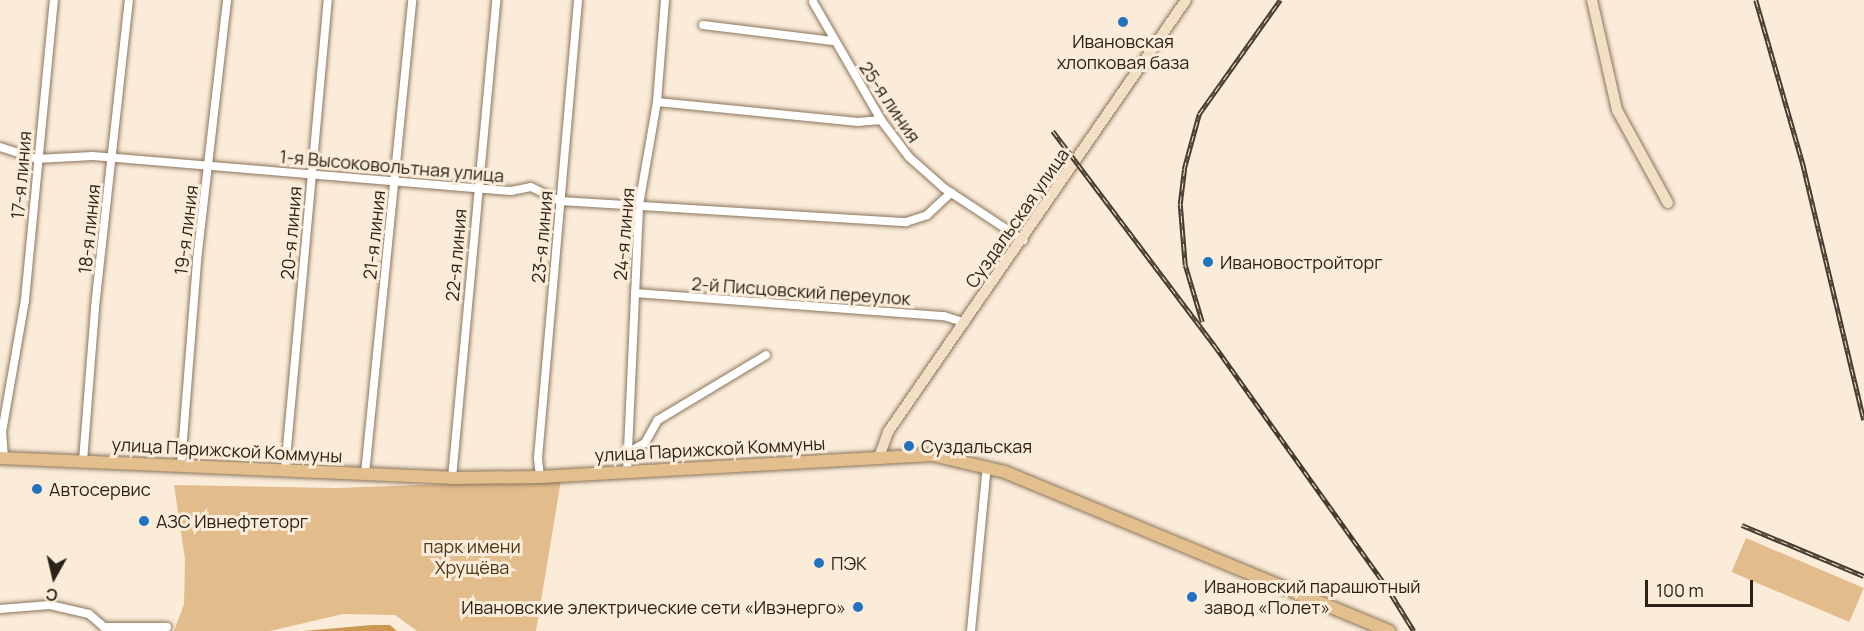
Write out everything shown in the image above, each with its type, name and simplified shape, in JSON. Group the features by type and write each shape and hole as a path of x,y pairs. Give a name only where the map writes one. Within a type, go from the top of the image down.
{"main road":[{"name":"Суздальская улица","path":"879,457 888,432 1023,240 1186,0"},
{"path":"1592,0 1617,110 1668,203"},
{"name":"улица Парижской Коммуны","path":"2,459 452,478 540,477 932,455 987,466 1389,631"}],"street":[{"name":"17-я линия","path":"2,459 2,432 26,300 36,159 54,0"},
{"name":"18-я линия","path":"83,461 129,0"},
{"name":"19-я линия","path":"181,465 196,260 209,168 227,0"},
{"name":"20-я линия","path":"285,470 328,0"},
{"name":"21-я линия","path":"365,474 412,0"},
{"name":"22-я линия","path":"452,478 496,0"},
{"name":"23-я линия","path":"540,477 538,458 578,0"},
{"name":"24-я линия","path":"627,472 639,205 657,102 665,0"},
{"name":"25-я линия","path":"813,2 833,41 880,120 909,157 951,193 1023,240"},
{"path":"703,25 833,41"},
{"path":"657,102 858,122 880,120"},
{"name":"1-я Высоковольтная улица","path":"0,147 36,159 112,158 209,168 395,180 511,191 531,187 560,201 906,222 927,215 951,193"},
{"name":"2-й Писцовский переулок","path":"635,293 944,316 965,323"},
{"path":"627,453 645,443 658,420 766,355"},
{"path":"971,631 987,466"},
{"path":"0,609 50,605 89,614 104,627 167,627"}],"green space":[{"name":"парк имени Хрущёва","path":"561,480 536,631 417,631 395,615 343,614 270,631 174,631 184,604 185,559 174,485 337,488"},
{"path":"1746,538 1864,588 1849,622 1732,572"}],"shaded area":[{"path":"390,625 397,631 303,631"}],"railway":[{"path":"1202,322 1185,265 1180,204 1184,169 1199,114 1280,0"},
{"path":"1756,0 1803,164 1864,420"},
{"path":"1053,131 1215,346 1385,584 1414,631"},
{"path":"1742,525 1864,576"}],"place":[{"name":"Ивановская хлопковая база","path":"1123,22"},
{"name":"Ивановостройторг","path":"1208,262"},
{"name":"Суздальская","path":"909,446"},
{"name":"Автосервис","path":"37,489"},
{"name":"АЗС Ивнефтеторг","path":"144,521"},
{"name":"ПЭК","path":"819,563"},
{"name":"Ивановский парашютный завод «Полет»","path":"1192,597"},
{"name":"Ивановские электрические сети «Ивэнерго»","path":"858,607"}]}
